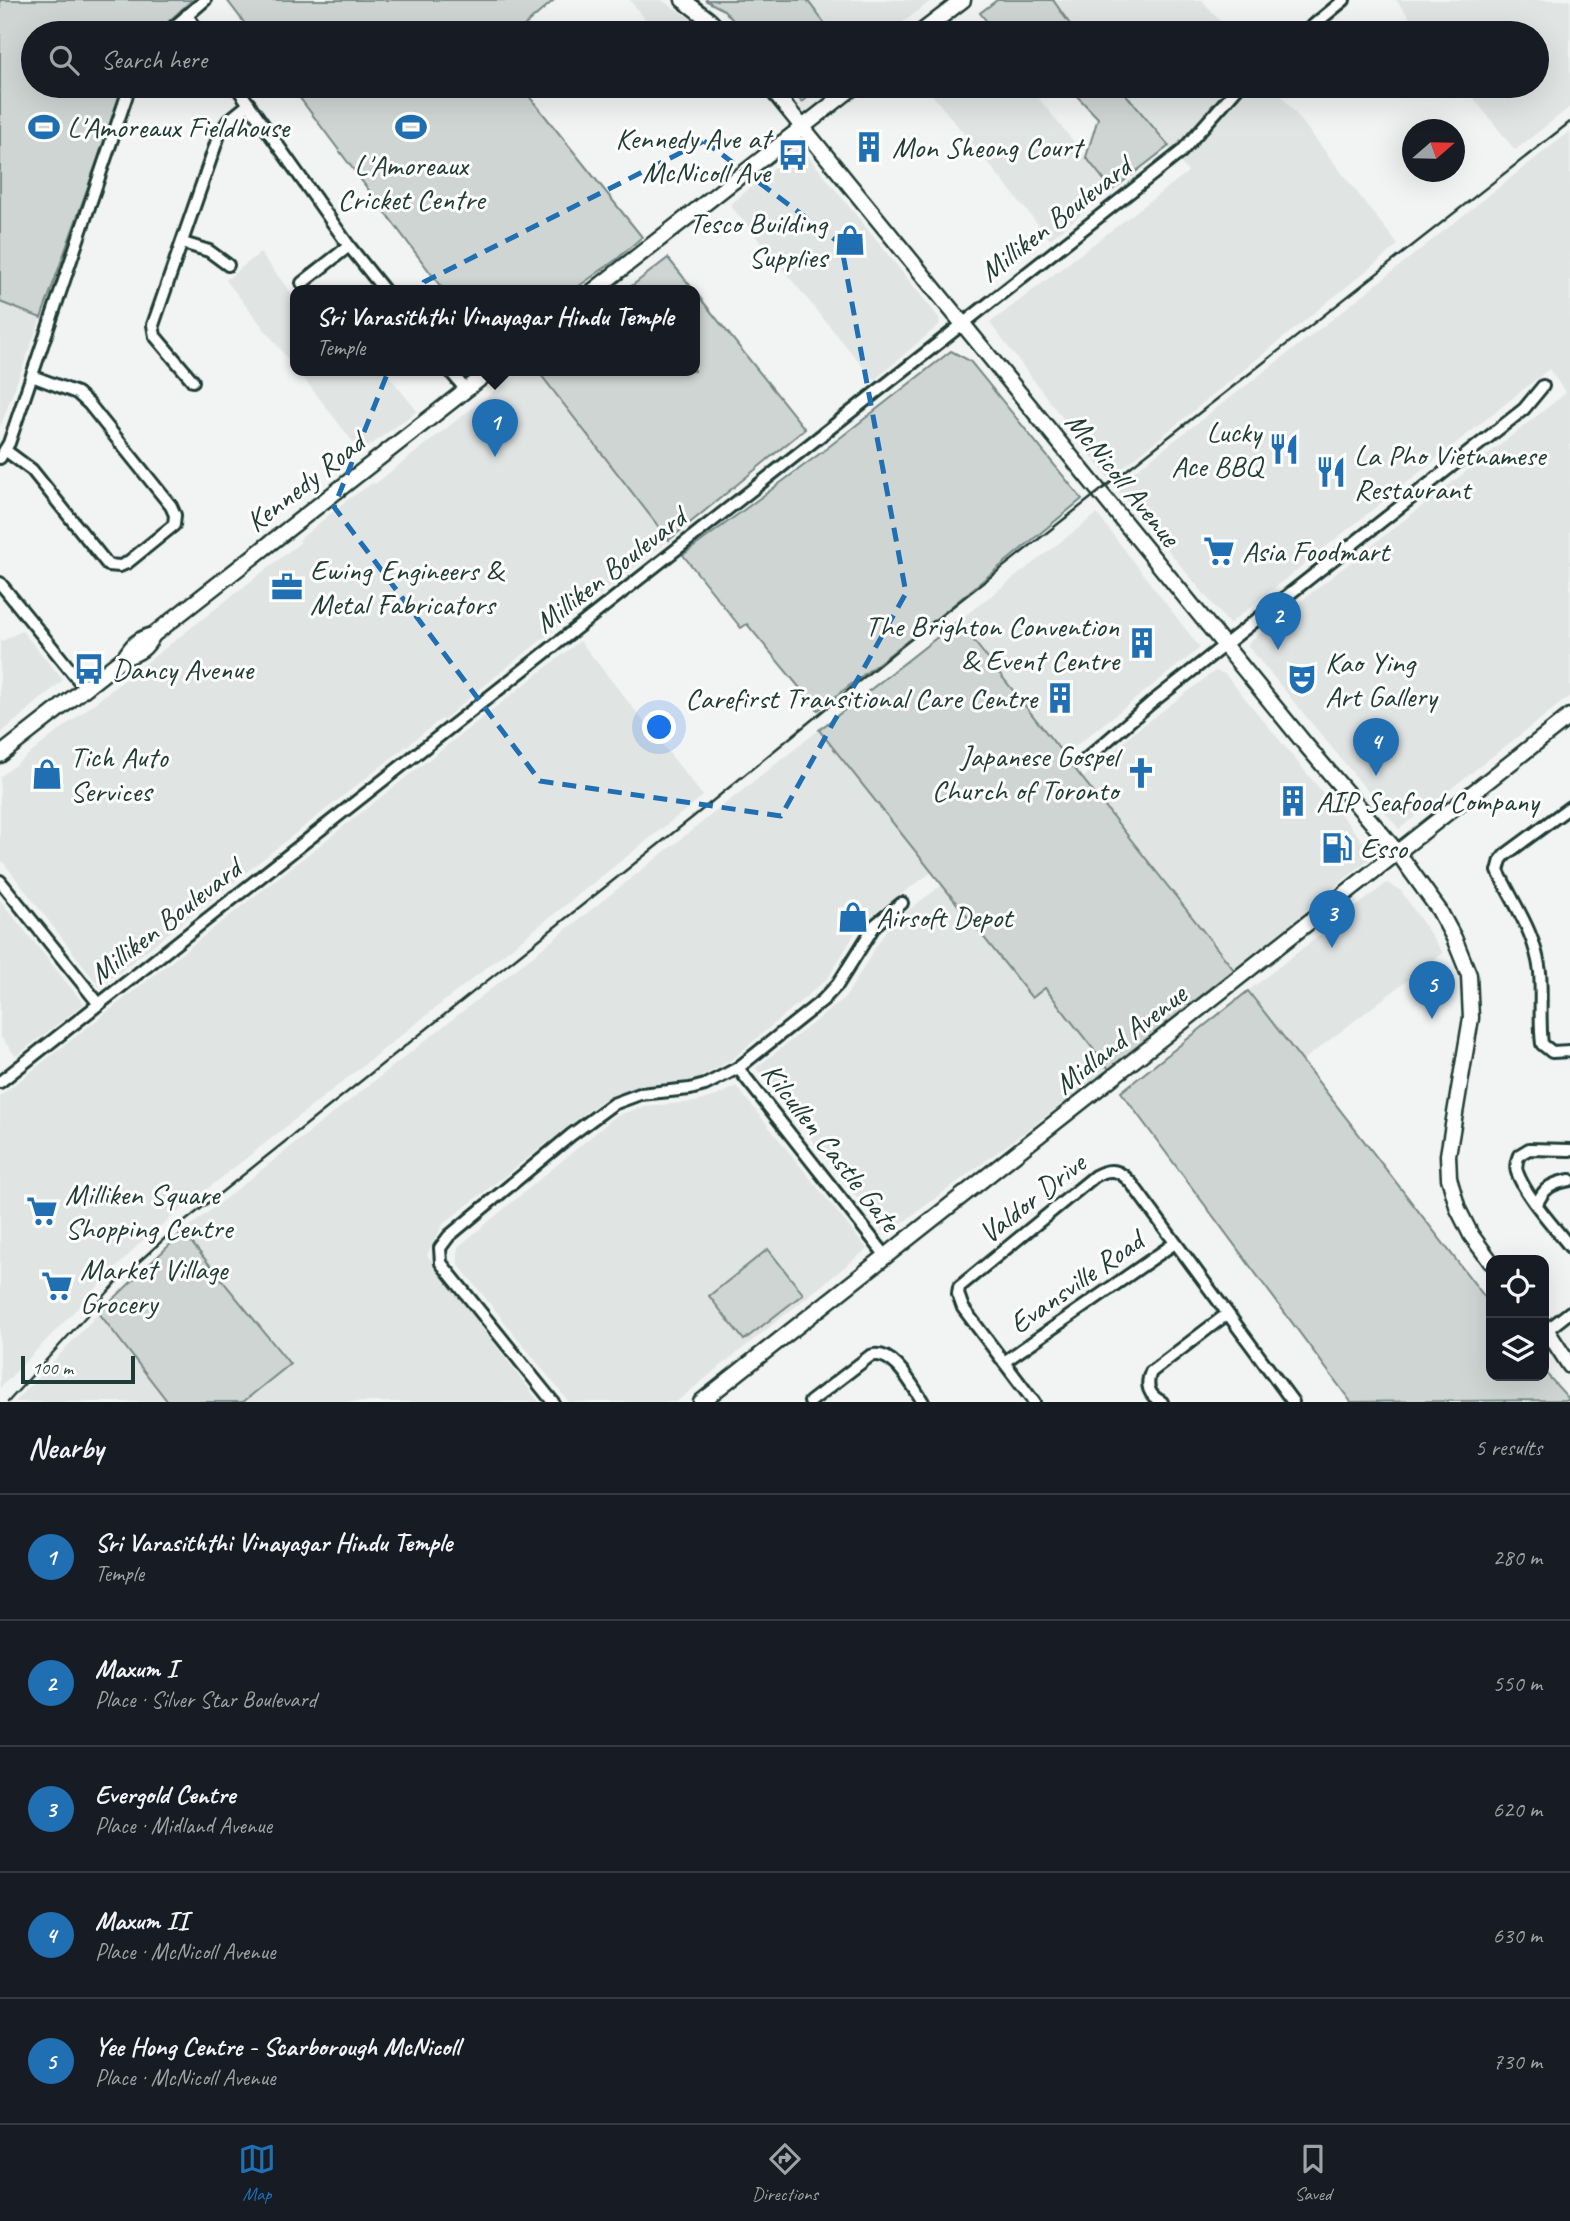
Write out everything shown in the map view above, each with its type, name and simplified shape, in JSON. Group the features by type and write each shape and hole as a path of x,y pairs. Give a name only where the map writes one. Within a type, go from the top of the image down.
{"main road":[{"path":"683,0 708,21"},
{"path":"936,21 963,0"},
{"name":"McNicoll Avenue","path":"779,98 1305,744 1398,853 1448,924 1469,975 1471,1018 1458,1086 1448,1166 1451,1189 1458,1209 1471,1235 1486,1255"},
{"path":"601,285 840,98"},
{"name":"Kennedy Road","path":"0,755 125,657 140,638 153,635 484,376"},
{"name":"Midland Avenue","path":"701,1402 1570,716"},
{"path":"1549,1334 1570,1366"}],"street":[{"path":"180,21 205,0"},
{"path":"1318,21 1343,0"},
{"path":"187,15 191,21"},
{"path":"32,376 77,393 89,404 172,506 174,525 127,563 120,566 108,565 32,470 3,454 127,98"},
{"path":"245,98 349,246 380,285"},
{"name":"Milliken Boulevard","path":"0,1082 1181,152 1228,98"},
{"path":"193,381 153,331 219,135 228,121 250,104"},
{"path":"183,243 209,251 228,265"},
{"path":"302,283 349,246"},
{"path":"454,376 466,390"},
{"path":"1086,759 1151,703 1524,409 1543,386"},
{"path":"1,585 85,688"},
{"path":"1570,807 1505,855 1497,871 1516,901 1535,948 1542,999 1542,1044 1552,1052 1570,1051"},
{"path":"0,881 99,1004"},
{"path":"553,1402 441,1263 440,1248 449,1237 571,1135 613,1104 640,1094 705,1085 738,1068 823,1000 838,984 875,925 902,903"},
{"name":"Kilcullen Castle Gate","path":"738,1068 886,1256"},
{"path":"1570,1150 1529,1149 1519,1155 1517,1170 1537,1204 1570,1247"},
{"name":"Valdor Drive","path":"1034,1402 963,1308 958,1294 960,1287 1095,1176 1108,1170 1118,1171 1125,1176 1293,1402"},
{"path":"1537,1204 1542,1192 1555,1183 1570,1180"},
{"name":"Evansville Road","path":"1004,1362 1175,1243"},
{"path":"1549,1325 1570,1312"},
{"path":"1161,1402 1155,1399 1148,1385 1152,1372 1227,1314"},
{"path":"810,1402 870,1356 877,1354 890,1359 923,1402"}],"highlighted area":[{"path":"704,141 841,244 906,593 781,816 540,781 334,507 424,282"}],"shaded area":[{"path":"0,0 192,0 169,21 21,21 21,98 120,98 41,318 0,302"},
{"path":"227,0 554,0 530,21 243,21"},
{"path":"630,0 661,0 695,21 647,21"},
{"path":"705,0 807,0 823,21 734,21 724,10"},
{"path":"807,0 932,0 905,21 823,21"},
{"path":"997,0 1053,0 1068,21 986,21 980,13"},
{"path":"1053,0 1202,0 1220,21 1068,21"},
{"path":"1396,0 1570,0 1570,107 1515,150 1474,98 1549,98 1549,21 1413,21"},
{"path":"300,98 531,98 642,237 580,285 440,285"},
{"path":"935,98 1039,98 1112,190 1050,239"},
{"path":"1079,98 1129,98 1169,146 1112,190 1086,157 1098,118"},
{"path":"1129,98 1283,98 1398,245 1109,479 990,323 1188,172"},
{"path":"1570,131 1570,696 1399,829 1248,646 1249,642 1566,393 1549,369 1229,624 1115,486 1325,325"},
{"path":"800,146 940,319 939,325 874,380 730,205"},
{"path":"260,253 290,292 290,362 226,280"},
{"path":"668,258 690,285 633,285"},
{"path":"700,298 805,429 669,540 542,376 700,376"},
{"path":"0,302 41,318 0,427"},
{"path":"951,351 970,361 1082,499 947,610 818,710 747,624 741,628 683,555 822,452"},
{"path":"302,376 389,376 417,411 361,452"},
{"path":"514,376 542,376 669,540 100,987 0,858 0,777 301,542 299,540 347,500 375,484"},
{"path":"1097,514 1200,648 1064,755 958,621"},
{"path":"958,621 1234,970 1109,1069 1045,988 1032,998 819,730"},
{"path":"22,631 63,680 0,734 0,642"},
{"path":"580,641 703,796 144,1239 0,1388 0,1096"},
{"path":"1215,671 1225,674 1374,855 1234,970 1083,778 1136,731"},
{"path":"819,730 932,872 861,923 828,978 730,1061 695,1080 653,1087 601,1101 443,1224 427,1255 539,1402 243,1402 290,1364 183,1232"},
{"path":"1387,883 1401,891 1443,953 1302,1061 1248,991"},
{"path":"942,885 1032,997 1045,987 1109,1069 886,1235 756,1068 845,998 890,924"},
{"path":"0,900 84,1004 16,1056 0,1036"},
{"path":"1248,991 1486,1299 1486,1381 1549,1381 1549,1377 1570,1400 1351,1402 1121,1092"},
{"path":"736,1086 867,1249 676,1402 569,1402 458,1264 458,1247 616,1116 645,1106 695,1102 717,1096"},
{"path":"183,1232 290,1364 243,1402 168,1402 99,1313"},
{"path":"768,1249 803,1294 744,1340 709,1296"},
{"path":"99,1313 168,1402 15,1402"}],"railway":[{"path":"8,1402 119,1280 174,1230 693,817 896,651 1570,122"}],"place":[{"name":"L'Amoreaux Fieldhouse","path":"44,127"},
{"name":"L'Amoreaux Cricket Centre","path":"411,127"},
{"name":"Mon Sheong Court","path":"869,147"},
{"name":"Kennedy Ave at McNicoll Ave","path":"793,155"},
{"name":"Tesco Building Supplies","path":"850,240"},
{"name":"Lucky Ace BBQ","path":"1284,449"},
{"name":"Sri Varasiththi Vinayagar Hindu Temple","path":"495,457"},
{"name":"La Pho Vietnamese Restaurant","path":"1331,472"},
{"name":"Asia Foodmart","path":"1219,551"},
{"name":"Ewing Engineers & Metal Fabricators","path":"287,587"},
{"name":"The Brighton Convention & Event Centre","path":"1142,643"},
{"name":"Maxum I","path":"1278,650"},
{"name":"Dancy Avenue","path":"89,669"},
{"name":"Kao Ying Art Gallery","path":"1302,679"},
{"name":"Carefirst Transitional Care Centre","path":"1060,698"},
{"name":"Japanese Gospel Church of Toronto","path":"1141,773"},
{"name":"Tich Auto Services","path":"47,774"},
{"name":"Maxum II","path":"1376,776"},
{"name":"AIP Seafood Company","path":"1293,801"},
{"name":"Esso","path":"1337,848"},
{"name":"Airsoft Depot","path":"853,917"},
{"name":"Evergold Centre","path":"1332,948"},
{"name":"Yee Hong Centre - Scarborough McNicoll","path":"1432,1019"},
{"name":"Milliken Square Shopping Centre","path":"42,1211"},
{"name":"Market Village Grocery","path":"57,1286"}]}
